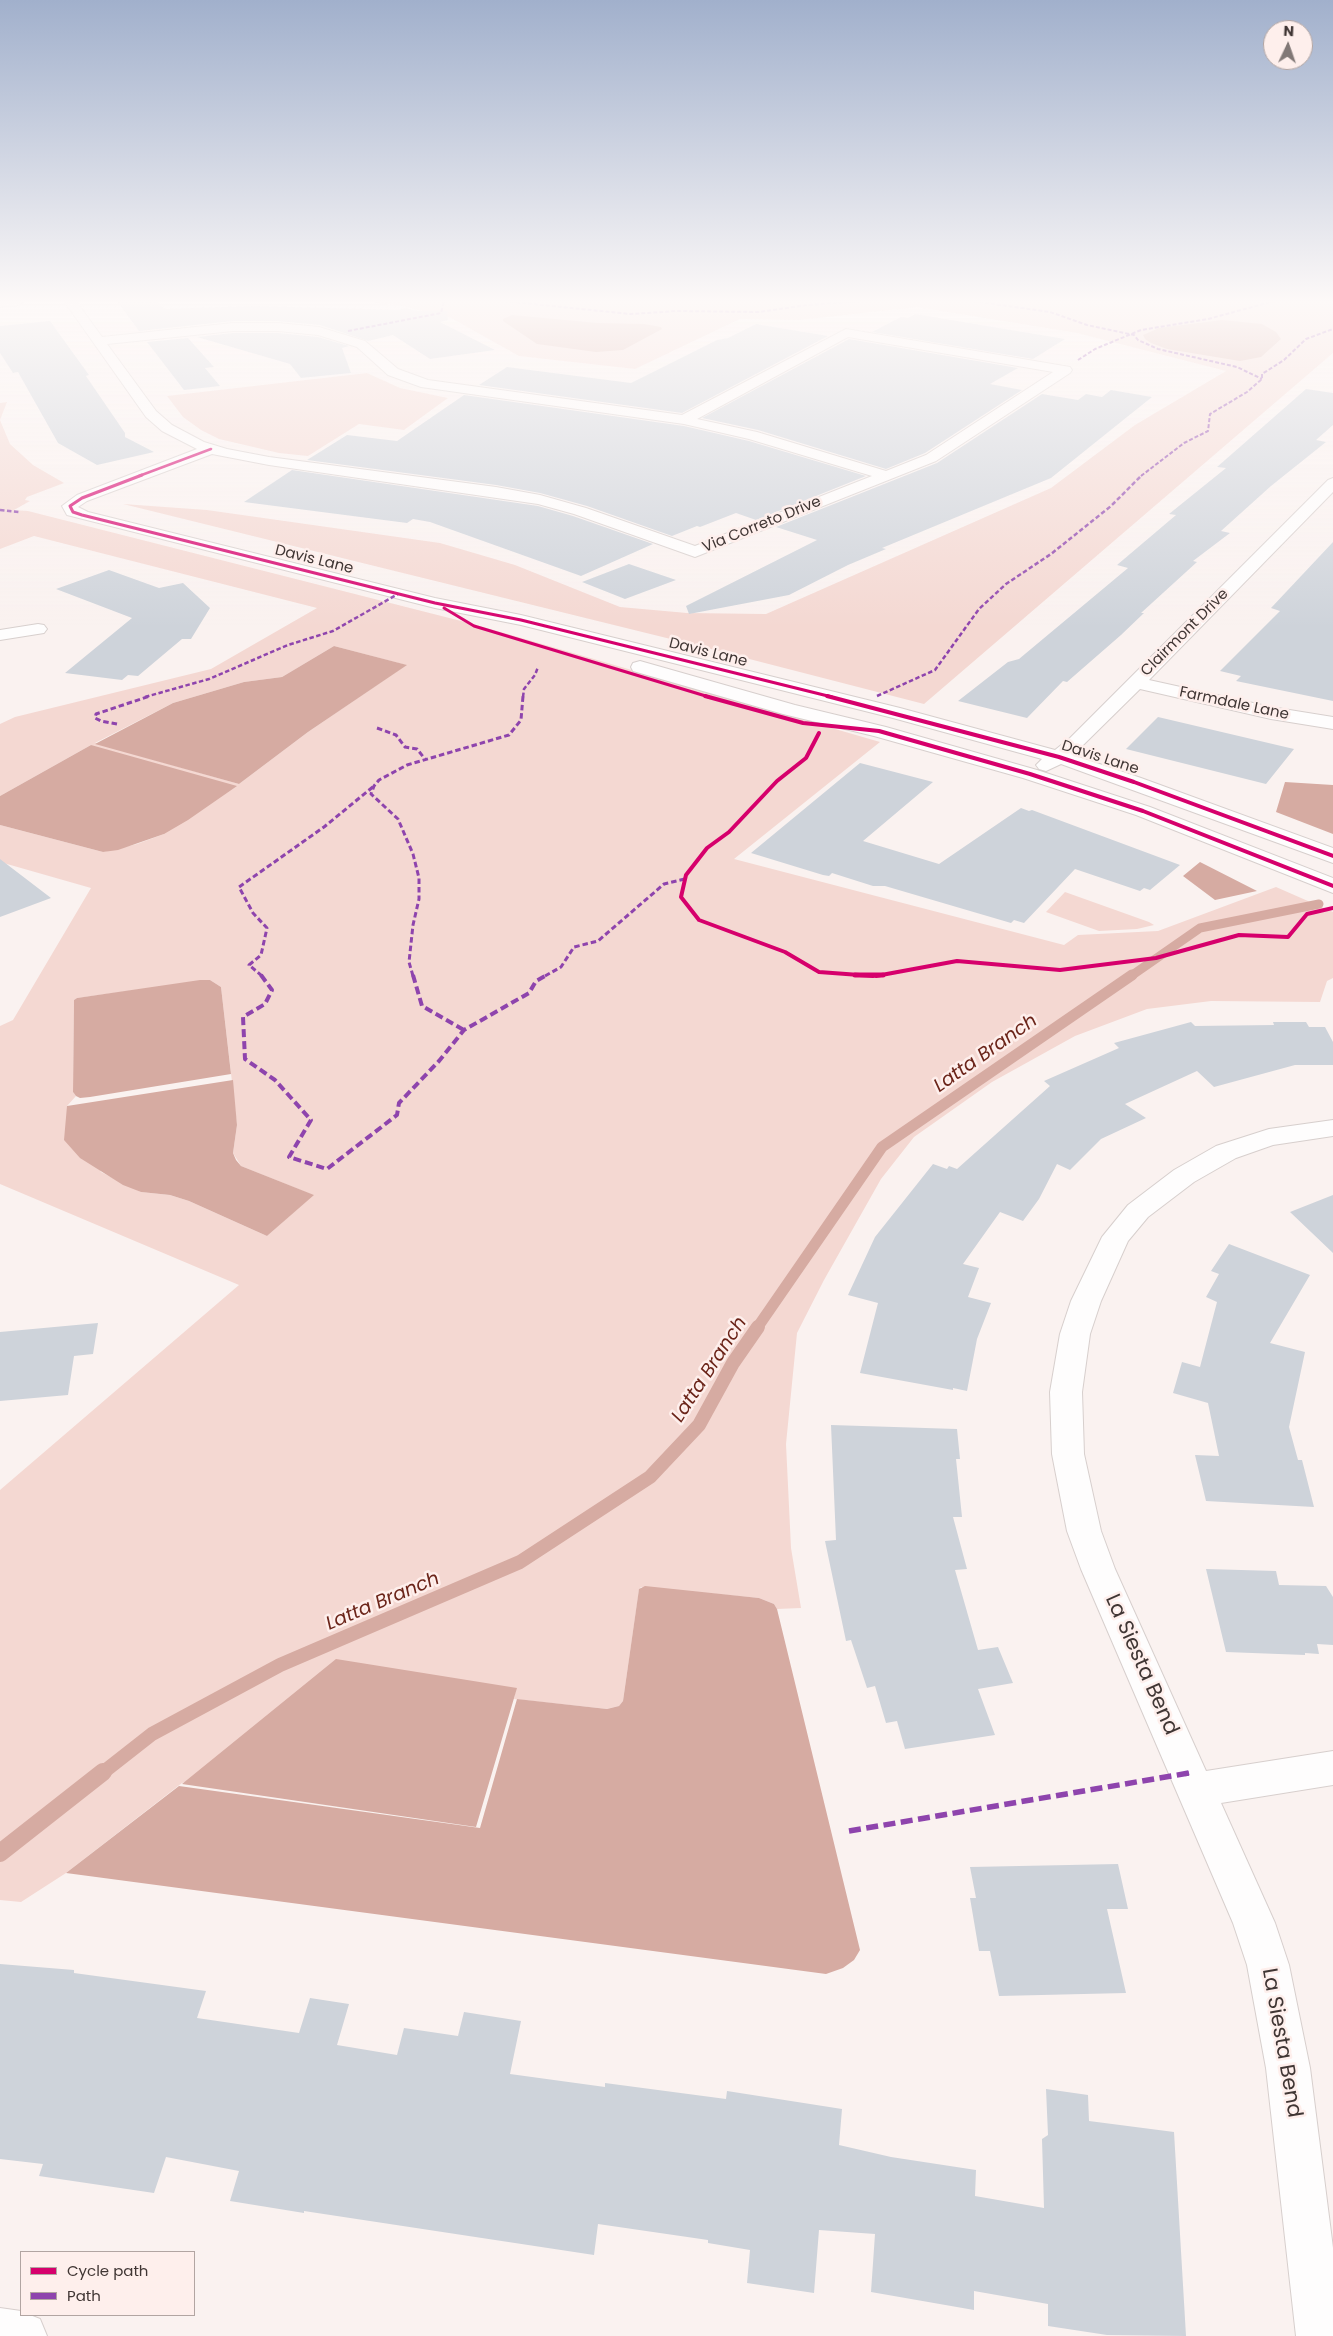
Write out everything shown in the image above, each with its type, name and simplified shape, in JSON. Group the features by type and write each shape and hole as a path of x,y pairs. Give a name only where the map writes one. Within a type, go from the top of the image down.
{"street":[{"name":"Via Correto Drive","path":"150,410 160,424 182,437 212,449 269,461 496,492 540,500 580,511 695,552 887,476 941,452 1004,410"},
{"path":"612,410 684,420 752,435 887,476"},
{"name":"Via Correto Drive","path":"684,420 703,410"},
{"name":"Davis Lane","path":"212,449 82,498 70,506 73,512 82,515 435,603 521,620 900,714 1059,758 1134,782 1333,856"},
{"name":"Clairmont Drive","path":"1030,774 1059,758 1136,683 1333,483"},
{"name":"Davis Lane","path":"435,603 507,628 728,693 1030,774 1143,811 1333,886"},
{"path":"0,635 38,629"},
{"name":"Farmdale Lane","path":"1136,683 1270,713 1333,723"},
{"name":"La Siesta Bend","path":"1320,2336 1288,2068 1268,1965 1254,1923 1098,1569 1084,1531 1068,1454 1066,1392 1075,1334 1098,1270 1116,1237 1138,1211 1161,1192 1204,1163 1244,1144 1269,1137 1333,1128"},
{"path":"1197,1790 1333,1768"},
{"path":"0,2332 23,2336"}],"shaded area":[{"path":"0,410 4,410 0,420"},
{"path":"178,410 431,410 404,430 359,424 308,456 279,453 219,439 201,430 183,417"},
{"path":"1160,410 1267,410 924,704 695,645 123,504 207,510 440,543 515,565 620,607 687,613 766,614 1051,488 1135,425"},
{"path":"0,420 10,444 33,465 64,483 27,497 25,500 30,501 14,510 28,511 473,624 880,742 734,859 1064,945 1078,935 1158,931 1276,887 1333,912 1333,978 1327,981 1320,1002 1211,1001 1147,1009 1075,1036 992,1082 914,1137 881,1179 824,1280 797,1333 786,1444 791,1548 801,1608 777,1609 774,1604 759,1598 641,1587 639,1590 623,1701 619,1706 607,1709 514,1699 516,1688 182,1783 66,1873 21,1902 0,1900 0,1490 239,1285 0,1184 0,1026 13,1020 91,888 0,862 0,825 103,852 137,844 164,834 91,745 0,796 0,724 15,717 211,669 317,608 34,536 0,549","holes":["334,646 406,665 308,732 239,784 95,743 173,703 244,682 282,677","210,980 221,987 237,1125 233,1153 241,1166 313,1195 267,1236 189,1201 170,1195 141,1192 101,1172 67,1106 76,1096 73,1092 74,1000 77,998"]},
{"path":"334,646 407,665 308,732 239,784 95,744 173,703 244,682 282,677"},
{"path":"91,745 237,786 164,834 118,850 103,852 0,825 0,796"},
{"path":"1285,782 1333,785 1333,834 1276,812"},
{"path":"1200,862 1257,891 1215,900 1183,876"},
{"path":"1065,892 1154,925 1137,929 1099,931 1046,912"},
{"path":"210,980 221,987 231,1074 90,1097 80,1098 76,1096 73,1092 74,1000 77,998"},
{"path":"233,1080 237,1125 233,1153 236,1160 241,1166 314,1195 267,1236 189,1201 170,1195 141,1192 123,1185 80,1158 64,1140 67,1106"},
{"path":"645,1586 759,1598 774,1604 777,1609 860,1950 854,1960 843,1968 826,1974 66,1873 179,1786 480,1828 517,1699 607,1709 619,1706 623,1701 639,1589"},
{"path":"336,1659 517,1688 476,1827 182,1784"}],"building":[{"path":"39,410 109,410 125,433 125,437 154,452 97,465 58,443"},
{"path":"442,410 571,410 684,426 749,441 866,476 756,520 736,513 672,536 587,506 540,493 496,485 307,460 347,435 397,441"},
{"path":"660,410 688,410 682,413"},
{"path":"717,410 991,410 925,453 886,469 758,430 702,418"},
{"path":"1018,410 1136,410 1051,478 882,548 886,549 848,565 789,595 689,614 686,606 817,540 776,527 937,463"},
{"path":"1282,410 1333,410 1333,425 1316,440 1326,442 1271,486 1221,531 1230,533 1193,561 1197,562 1141,613 1144,613 1121,635 1067,682 1063,681 1027,718 958,701 1008,662 1019,659 1128,568 1117,565 1176,515 1169,514 1226,468 1217,467"},
{"path":"292,470 538,506 653,544 581,576 430,522 413,519 407,523 244,502"},
{"path":"1333,542 1333,701 1236,681 1241,676 1220,671 1280,611 1271,608"},
{"path":"629,564 676,580 625,599 582,582"},
{"path":"109,570 159,588 183,583 210,608 191,639 182,639 138,676 128,675 122,680 65,673 132,618 56,589"},
{"path":"1158,717 1294,749 1266,784 1126,749"},
{"path":"860,763 933,782 863,841 939,864 1021,808 1029,811 1032,810 1180,865 1150,890 1144,888 1140,891 1075,869 1024,923 1014,920 1011,923 885,886 873,886 832,873 829,876 823,875 751,853"},
{"path":"0,859 51,898 0,917"},
{"path":"1191,1022 1195,1026 1274,1025 1273,1022 1306,1022 1309,1027 1325,1027 1333,1042 1333,1065 1295,1065 1214,1087 1197,1071 1125,1104 1146,1118 1101,1139 1070,1170 1057,1164 1039,1199 1023,1221 1000,1212 963,1264 979,1268 968,1297 991,1303 977,1339 967,1391 860,1373 878,1303 848,1295 875,1237 933,1164 947,1169 949,1166 957,1169 1050,1086 1044,1081 1119,1048 1114,1043"},
{"path":"1333,1195 1333,1253 1290,1212"},
{"path":"1229,1244 1310,1275 1270,1343 1305,1352 1289,1427 1298,1460 1302,1460 1314,1507 1206,1501 1195,1455 1219,1456 1208,1403 1173,1393 1182,1362 1200,1367 1217,1302 1206,1297 1219,1274 1211,1271"},
{"path":"98,1323 93,1354 74,1356 68,1395 0,1401 0,1332"},
{"path":"831,1425 957,1429 960,1459 956,1459 962,1517 953,1517 967,1569 955,1570 978,1650 998,1647 1013,1683 978,1689 995,1735 905,1749 897,1721 886,1723 875,1686 867,1688 851,1640 846,1641 825,1541 836,1540"},
{"path":"1206,1569 1276,1571 1279,1585 1326,1586 1333,1597 1333,1645 1317,1644 1319,1654 1305,1653 1305,1655 1226,1652"},
{"path":"1118,1864 1128,1909 1107,1909 1126,1993 999,1996 990,1951 979,1951 970,1898 976,1898 970,1867"},
{"path":"0,1964 74,1970 74,1973 206,1991 197,2018 299,2033 310,1998 349,2004 337,2045 397,2055 404,2028 458,2036 464,2012 521,2021 510,2074 605,2087 605,2083 726,2099 727,2091 842,2109 839,2145 891,2157 976,2170 975,2196 1044,2208 1042,2139 1048,2135 1046,2089 1088,2095 1089,2121 1174,2132 1186,2336 1107,2335 1048,2326 1048,2304 974,2291 974,2310 871,2292 875,2234 819,2230 814,2293 747,2283 750,2250 708,2243 708,2240 598,2224 594,2255 304,2211 304,2213 230,2201 239,2171 166,2157 154,2193 39,2176 43,2164 0,2159"}],"waterway":[{"name":"Latta Branch","path":"1131,976 1200,928 1319,904"},
{"name":"Latta Branch","path":"757,1328 882,1147 1132,975"},
{"name":"Latta Branch","path":"101,1774 152,1734 280,1665 520,1562 650,1477 699,1425 733,1363 758,1327"},
{"name":"Latta Branch","path":"0,1853 103,1772"}],"marked path":[{"path":"877,696 935,670 979,609 1006,584 1051,554 1111,506 1145,472 1184,443 1208,431 1210,414 1217,410"},
{"path":"0,510 19,512"},
{"path":"117,724 101,721 95,718 96,714 124,703 209,679 288,645 333,631 398,594"},
{"path":"464,1030 422,1006 409,962 413,925 419,899 419,878 413,854 398,819 371,794 379,780 407,765 509,735 521,720 524,689 535,675 538,667"},
{"path":"377,728 396,735 405,747 417,749 425,759"},
{"path":"374,786 324,827 239,887 253,913 267,928 261,955 249,965 265,978 272,990 265,1004 243,1017 245,1059 275,1080 311,1120 289,1157 327,1169 397,1115 399,1103 439,1061 464,1030 529,993 536,981 561,967 574,947 598,941 664,884 685,879"},
{"path":"849,1831 1189,1773"}],"cycle path":[{"path":"211,449 82,498 70,506 73,512 82,515 435,603 521,620 900,714 1059,757 1134,782 1333,856"},
{"path":"444,608 474,626 684,690 803,723 879,731 1030,774 1143,811 1333,886"},
{"path":"819,733 806,758 777,781 729,832 707,848 686,875 681,897 699,920 785,952 819,972 875,976 957,961 1060,970 1156,958 1239,935 1288,937 1307,914 1333,908"}]}
